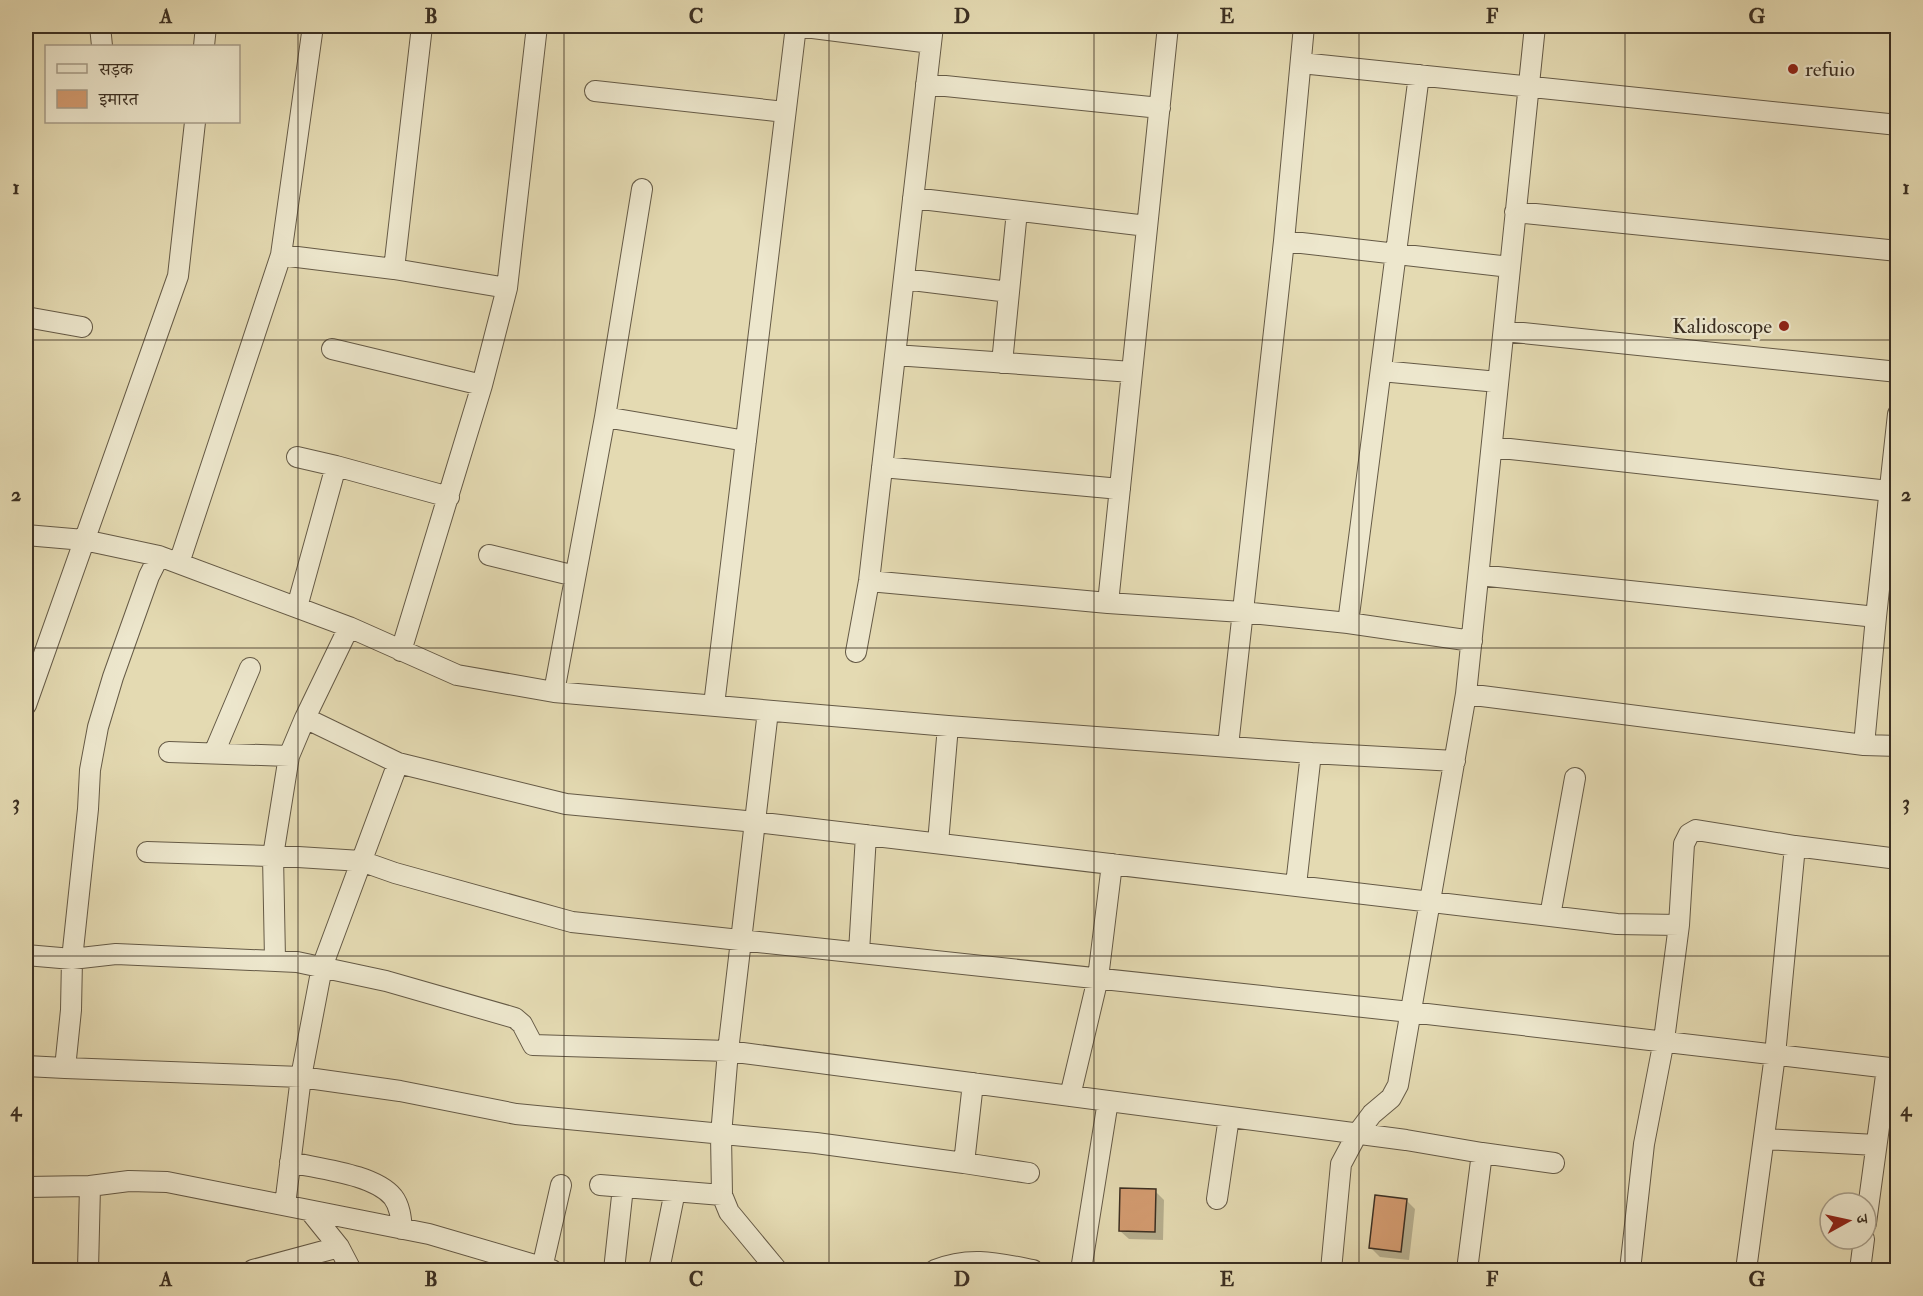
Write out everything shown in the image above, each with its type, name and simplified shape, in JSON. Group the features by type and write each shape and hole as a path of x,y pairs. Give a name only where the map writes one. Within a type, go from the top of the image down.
{"street":[{"path":"100,26 102,45"},
{"path":"204,45 206,26"},
{"path":"179,563 281,255 313,26"},
{"path":"394,269 422,26"},
{"path":"401,651 482,385 507,288 537,26"},
{"path":"714,705 796,26 932,34 869,581 856,652"},
{"path":"1108,603 1168,26"},
{"path":"1228,746 1284,241 1304,26"},
{"path":"1332,1270 1341,1164 1357,1134 1372,1114 1391,1098 1398,1085 1466,694 1535,26"},
{"path":"1301,63 1898,125"},
{"path":"1348,623 1419,75"},
{"path":"926,84 1160,108"},
{"path":"596,91 785,112"},
{"path":"26,705 178,276 195,123"},
{"path":"554,692 605,417 642,189"},
{"path":"913,198 1148,226"},
{"path":"1002,363 1017,211"},
{"path":"1515,212 1898,251"},
{"path":"1284,241 1510,267"},
{"path":"281,255 394,269 507,288"},
{"path":"904,279 1009,292"},
{"path":"26,317 82,327"},
{"path":"1504,331 1898,372"},
{"path":"332,349 482,385"},
{"path":"895,356 1132,372"},
{"path":"1381,371 1498,382"},
{"path":"1864,745 1898,414"},
{"path":"605,417 746,441"},
{"path":"1492,447 1889,491"},
{"path":"297,457 449,497"},
{"path":"297,608 336,466"},
{"path":"882,467 1120,489"},
{"path":"26,535 84,540 159,556 349,627 457,675 554,692 948,726 1311,753 1455,761"},
{"path":"489,555 575,576"},
{"path":"65,1068 71,1010 72,959 90,770 98,727 113,677 145,587 159,556"},
{"path":"1479,575 1876,617"},
{"path":"869,581 1108,603 1242,612 1348,623 1472,641"},
{"path":"275,959 273,856 289,756 349,627"},
{"path":"214,753 250,668"},
{"path":"1466,694 1864,745 1898,746"},
{"path":"768,711 728,1051 721,1135 722,1196 729,1212 777,1270"},
{"path":"305,718 398,763 566,804 756,822 1617,924 1679,925"},
{"path":"938,843 948,726"},
{"path":"169,752 289,756"},
{"path":"1296,885 1311,753"},
{"path":"285,1205 301,1077 322,967 398,763"},
{"path":"1550,916 1575,778"},
{"path":"1630,1270 1644,1144 1664,1040 1679,925 1684,844 1689,834 1696,830 1898,859"},
{"path":"859,952 866,835"},
{"path":"1746,1270 1775,1055 1795,846"},
{"path":"147,852 361,861 394,873 572,921 1664,1040 1892,1068 1876,1145 1870,1191"},
{"path":"1070,1096 1098,978 1112,864"},
{"path":"26,955 72,959 116,954 275,959 386,981 515,1018 522,1024 533,1045 728,1051 1357,1134 1554,1163"},
{"path":"26,1066 301,1077 400,1091 516,1114 816,1143 1029,1173"},
{"path":"964,1163 973,1083"},
{"path":"1081,1270 1108,1101"},
{"path":"1217,1198 1228,1117"},
{"path":"1764,1139 1876,1145"},
{"path":"1467,1270 1482,1153"},
{"path":"290,1162 362,1179 382,1187 394,1198 400,1211 402,1229"},
{"path":"26,1187 90,1186 129,1181 167,1182 429,1234 547,1269 561,1185"},
{"path":"600,1185 722,1196"},
{"path":"88,1270 90,1186"},
{"path":"614,1270 623,1187"},
{"path":"659,1270 675,1191"},
{"path":"310,1211 339,1247 351,1270"},
{"path":"253,1270 339,1247"},
{"path":"1860,1270 1862,1251"},
{"path":"935,1270 950,1265 990,1261 1033,1270"}],"building":[{"path":"1120,1188 1156,1189 1155,1232 1119,1231"},
{"path":"1375,1195 1407,1199 1401,1252 1369,1248"}],"place":[{"name":"refuio","path":"1793,69"},
{"name":"Kalidoscope","path":"1784,326"}]}
